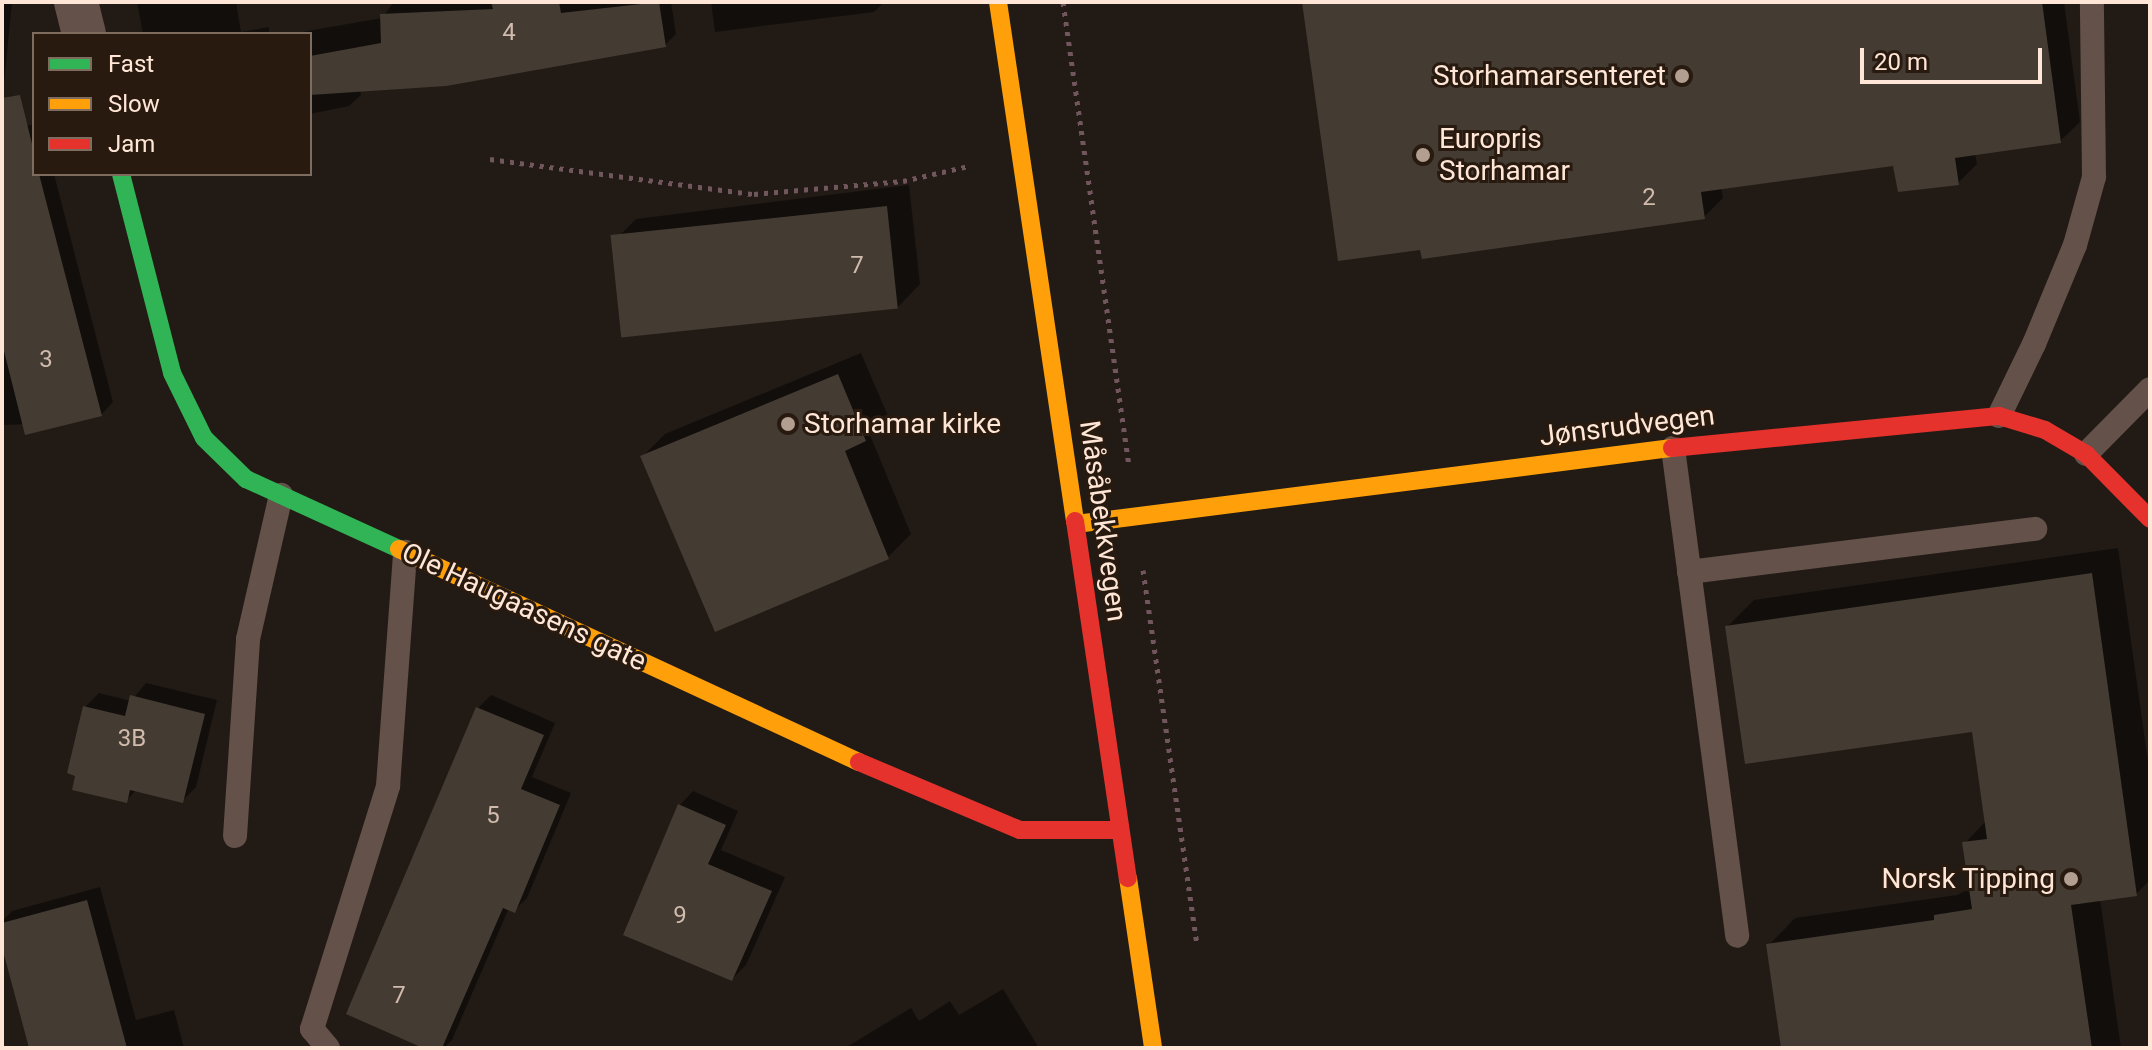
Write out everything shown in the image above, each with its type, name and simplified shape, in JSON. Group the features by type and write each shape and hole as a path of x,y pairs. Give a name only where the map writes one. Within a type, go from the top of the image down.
{"street":[{"path":"76,2 84,32"},
{"name":"Måsåbekkvegen","path":"998,2 1153,1048"},
{"name":"Ole Haugaasens gate","path":"122,176 172,373 204,438 246,479 899,781 1020,830 1119,830"},
{"name":"Jønsrudvegen","path":"1076,524 1673,448 1999,416 2045,430 2086,454 2118,483 2150,519"}],"lane":[{"path":"1999,416 2034,344 2075,245 2094,177 2092,2"},
{"path":"2086,454 2150,389"},
{"path":"1673,448 1737,936"},
{"path":"235,836 248,639 281,495"},
{"path":"1689,572 2035,529"},
{"path":"328,1048 312,1029 388,786 405,552"}],"path":[{"path":"490,159 754,194 903,181 1020,155"}],"building":[{"path":"491,2 559,2 561,13 659,2 666,47 446,86 312,95 312,56 381,43 380,14 493,9"},
{"name":"Storhamarsenteret","path":"1302,2 2042,2 2061,143 1955,158 1959,185 1898,192 1893,166 1701,192 1705,219 1422,259 1420,250 1338,261"},
{"path":"20,95 32,144 32,176 40,176 102,416 25,435 2,343 2,98"},
{"path":"887,206 898,308 621,337 611,235"},
{"path":"838,374 866,441 845,451 889,559 715,632 640,456"},
{"path":"2092,573 2137,896 2071,905 2092,1048 1781,1048 1766,944 1934,920 1934,915 1972,909 1962,842 1987,839 1972,732 1745,764 1725,626"},
{"path":"130,695 205,714 183,803 130,790 127,803 72,790 75,776 67,773 83,706 125,716"},
{"path":"476,707 544,735 521,789 560,805 515,913 503,908 442,1048 423,1048 346,1014"},
{"path":"678,804 726,825 708,864 772,891 732,981 623,935"},
{"path":"87,900 127,1048 29,1048 2,947 2,923"}],"traffic: fast":[{"path":"122,176 172,373 204,438 246,479 399,549"}],"traffic: slow":[{"path":"998,2 1075,521"},
{"path":"1076,524 1672,448"},
{"path":"399,549 859,762"},
{"path":"1128,878 1153,1048"}],"traffic: jam":[{"path":"1672,448 1999,416 2045,430 2086,454 2150,519"},
{"path":"1075,521 1128,878"},
{"path":"859,762 1020,830 1119,830"}],"place":[{"name":"Storhamarsenteret","path":"1682,76"},
{"name":"Europris Storhamar","path":"1423,155"},
{"name":"Storhamar kirke","path":"788,424"},
{"name":"Norsk Tipping","path":"2071,879"}]}
